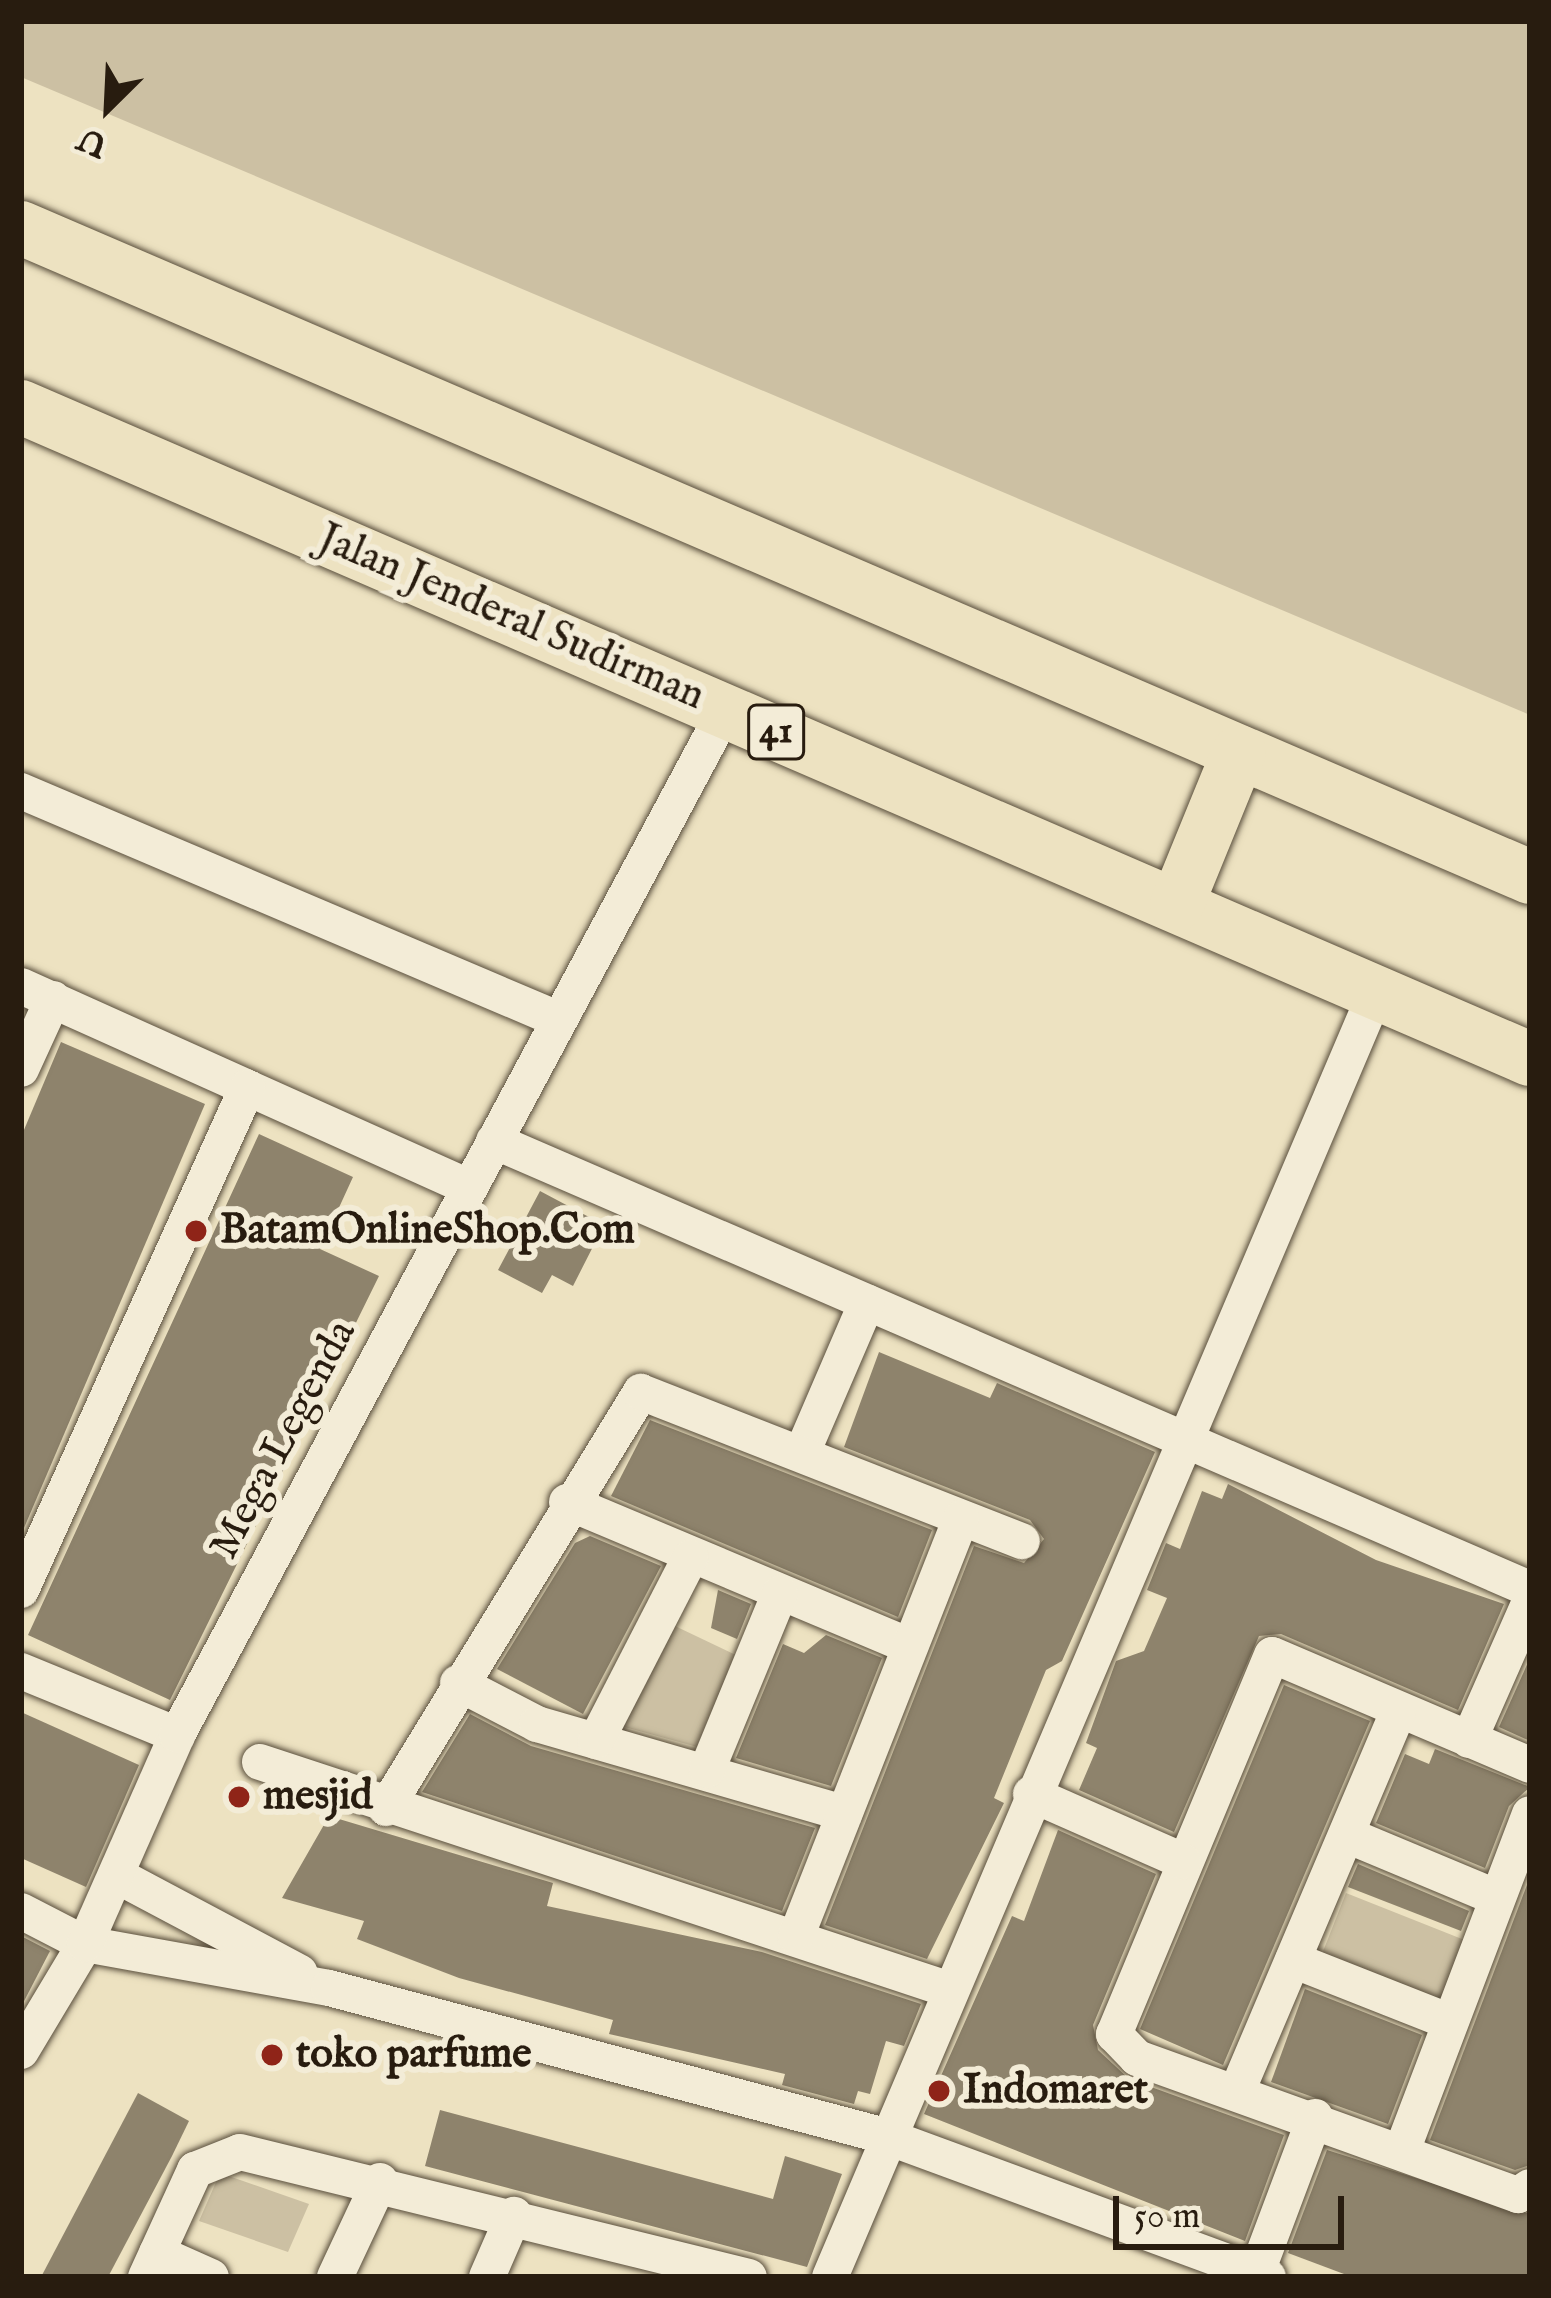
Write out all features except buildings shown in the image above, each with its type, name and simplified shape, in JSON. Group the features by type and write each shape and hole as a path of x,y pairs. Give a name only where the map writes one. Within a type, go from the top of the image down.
{"highway":[{"path":"21,228 1530,877"},
{"name":"Jalan Jenderal Sudirman","path":"21,407 1530,1059"},
{"path":"1177,904 1239,752"}],"street":[{"name":"Mega Legenda","path":"21,2051 85,1944 177,1735 470,1187 555,1018 725,710"},
{"path":"21,791 555,1018"},
{"path":"21,1070 37,992 470,1187"},
{"path":"830,2277 946,1989 1376,992"},
{"path":"21,1590 247,1088"},
{"path":"494,1141 1530,1589"},
{"path":"802,1453 867,1302"},
{"path":"386,1808 567,1502 641,1392 1022,1541"},
{"path":"567,1502 690,1558 910,1646"},
{"path":"796,1937 961,1518"},
{"path":"596,1741 690,1558"},
{"path":"707,1770 780,1593"},
{"path":"1469,1740 1530,1602"},
{"path":"1530,1766 1272,1655 1114,2034 1137,2058 1403,2148 1518,2195 1530,2187"},
{"path":"21,1671 177,1735"},
{"path":"458,1684 596,1741 844,1813"},
{"path":"1238,2089 1398,1712"},
{"path":"260,1762 386,1808 946,1989"},
{"path":"1031,1794 1183,1861"},
{"path":"1403,2148 1530,1814"},
{"path":"1347,1835 1495,1897"},
{"path":"116,1875 329,1988"},
{"path":"21,1911 85,1944 329,1988 885,2136 1260,2276 1315,2117"},
{"path":"1293,1960 1450,2022"},
{"path":"211,2277 151,2265 195,2170 218,2152 380,2181 514,2215 654,2264 749,2277"},
{"path":"334,2277 380,2181"},
{"path":"487,2277 514,2215"}],"shaded area":[{"path":"21,21 1530,21 1530,715 21,77"},
{"path":"675,1626 740,1657 701,1748 621,1726"},
{"path":"1346,1893 1467,1941 1443,2002 1322,1954"},
{"path":"220,2173 309,2204 288,2252 199,2221"}],"place":[{"name":"BatamOnlineShop.Com","path":"196,1231"},
{"name":"mesjid","path":"239,1797"},
{"name":"toko parfume","path":"272,2055"},
{"name":"Indomaret","path":"939,2091"}]}
